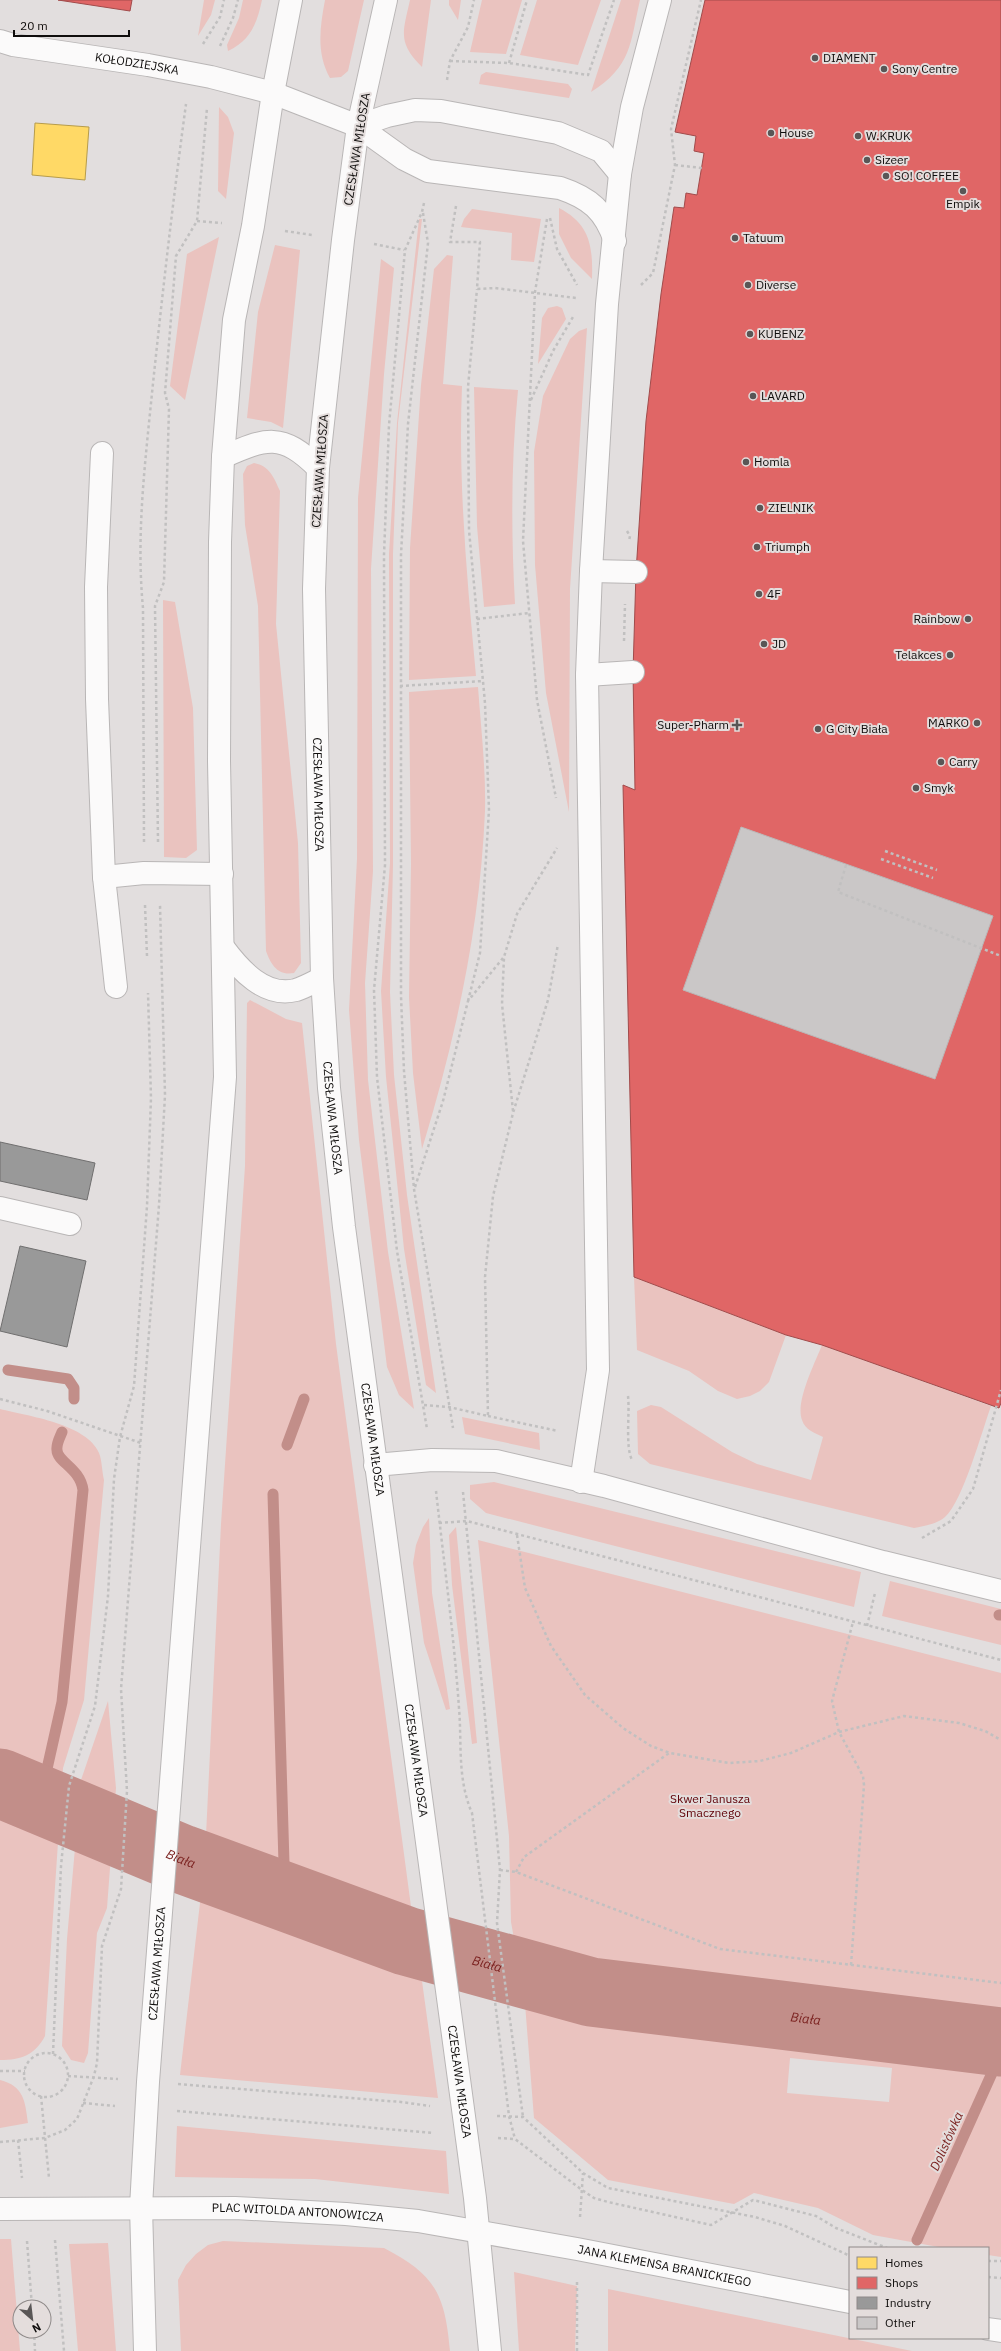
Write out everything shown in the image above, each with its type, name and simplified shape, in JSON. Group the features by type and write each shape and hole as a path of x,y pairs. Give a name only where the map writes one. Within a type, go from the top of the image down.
{"main road":[{"name":"CZESŁAWA MIŁOSZA","path":"141,2207 148,2082 163,1902 169,1806 225,1077 219,745 220,542 223,457 234,320 253,226 273,93 292,0"},
{"name":"CZESŁAWA MIŁOSZA","path":"386,0 358,126 343,240 318,468 314,589 322,978 329,1088 344,1227 479,2233"},
{"path":"581,1482 598,1370 587,675 591,572 607,304 615,242 620,174 632,107 660,0"},
{"name":"KOŁODZIEJSKA","path":"0,41 13,46 148,65 211,77 273,93 358,126 404,159 428,171 560,188 574,193 590,202 599,211 609,224 615,242"},
{"path":"358,126 387,116 415,110 449,112 558,132 601,151 620,174"},
{"path":"223,457 255,443 271,441 290,446 302,452 318,468"},
{"path":"102,453 96,586 97,699 104,877 116,987"},
{"path":"591,572 636,572"},
{"path":"587,675 633,672"},
{"path":"104,877 144,873 222,874"},
{"path":"223,947 240,969 276,991 296,990 322,978"},
{"path":"0,1208 70,1224"},
{"path":"375,1465 432,1460 496,1461 883,1562 1001,1591"},
{"path":"0,2209 141,2207 145,2351"},
{"name":"PLAC WITOLDA ANTONOWICZA","path":"141,2207 234,2208 346,2214 418,2221 479,2233"},
{"path":"479,2233 490,2351"},
{"name":"JANA KLEMENSA BRANICKIEGO","path":"479,2233 577,2249 849,2302"},
{"path":"989,2329 1001,2331"}],"path":[{"path":"201,48 220,17 224,0"},
{"path":"218,50 233,18 238,0"},
{"path":"474,0 468,27 450,61 509,63 588,75 614,0"},
{"path":"509,63 527,0"},
{"path":"653,273 675,165 671,129 701,0"},
{"path":"147,958 144,873 143,616 140,586 142,489 166,260 187,97"},
{"path":"675,165 702,168"},
{"path":"414,1189 443,1101 480,953 489,810 483,681 469,530 467,445 468,387 480,242 450,242 457,202"},
{"path":"515,2139 509,2116 472,1813 465,1796 459,1754 459,1710 432,1460 424,1405 396,1251 377,1077 374,990 385,865 384,555 390,425 405,250 422,212 428,243 408,432 401,555 401,996 404,1071 414,1189 459,1460 466,1521 500,1870 497,1923 523,2117"},
{"path":"556,802 537,700 523,541 535,292 548,217 557,249 578,287"},
{"path":"197,221 253,226 405,250"},
{"path":"477,289 495,288 578,298"},
{"path":"477,619 529,613"},
{"path":"400,686 483,681"},
{"path":"513,1114 502,1004 504,957 517,914 563,838 590,838"},
{"path":"885,851 937,870"},
{"path":"881,859 933,878"},
{"path":"846,865 838,892 1001,956"},
{"path":"488,1416 485,1277 493,1196 513,1114 548,1000 558,942"},
{"path":"468,1001 504,957"},
{"path":"53,2054 61,1866 69,1786 95,1706 108,1596 114,1479 120,1437 134,1386 147,1206 151,1098 148,989"},
{"path":"627,1390 630,1413 629,1453 634,1464"},
{"path":"972,1489 1001,1390"},
{"path":"0,1399 47,1411 141,1443"},
{"path":"424,1405 450,1408 588,1437"},
{"path":"439,1523 466,1521 1001,1660"},
{"path":"518,1535 525,1588 555,1652 585,1694 623,1728 651,1746 670,1753 729,1763 760,1761 791,1753 839,1732 904,1716 959,1723 985,1731 1001,1740"},
{"path":"851,1965 864,1785 863,1776 839,1732 832,1701 852,1622"},
{"path":"0,2142 45,2138 65,2130 77,2119 94,2076 97,2063 102,1946 121,1889 127,1791 121,1689"},
{"path":"516,1872 524,1857 670,1753"},
{"path":"500,1870 516,1872 720,1949 1001,1984"},
{"path":"46,2053 53,2054 61,2058 66,2066 68,2076 67,2083 60,2093 42,2096 28,2087 25,2071 35,2057 46,2053"},
{"path":"0,2070 25,2071"},
{"path":"68,2076 94,2076 148,2082 401,2102 487,2115 523,2117 583,2172 608,2188 732,2213 785,2226 849,2256"},
{"path":"83,2103 515,2139 594,2198 711,2225 753,2200 816,2216 836,2228 884,2247"},
{"path":"989,2261 1001,2261"},
{"path":"989,2276 1001,2278"},
{"path":"34,2339 35,2351"}],"green space":[{"path":"204,0 215,0 211,15 198,36"},
{"path":"243,0 262,0 258,16 248,36 236,47 228,51 227,45 239,18"},
{"path":"325,0 364,0 348,71 341,77 330,78 323,59 320,40"},
{"path":"410,0 431,0 422,67 414,58 405,43 405,20"},
{"path":"449,0 461,0 458,20 449,5"},
{"path":"482,0 522,0 506,54 470,52"},
{"path":"537,0 601,0 578,65 520,55"},
{"path":"621,0 640,0 631,42 622,63 615,73 591,92"},
{"path":"486,72 568,84 572,89 569,98 479,84 481,75"},
{"path":"219,107 228,117 234,133 226,199 218,191"},
{"path":"559,208 577,221 588,237 592,256 592,279 571,258 559,234"},
{"path":"472,209 541,219 534,262 511,260 512,233 461,227 464,219"},
{"path":"419,219 422,219 398,423 393,554 393,865 390,992 394,1075 407,1195 436,1393 426,1385 404,1249 386,1077 381,991 390,863 389,554 397,423"},
{"path":"219,237 185,400 170,386 187,254"},
{"path":"275,245 300,250 283,428 271,422 247,418 258,312"},
{"path":"447,255 453,256 443,384 462,386 462,494 476,676 409,680 410,548 421,385 434,269"},
{"path":"381,259 394,268 384,374 371,569 373,871 365,983 368,1080 388,1252 414,1409 399,1395 387,1367 359,1140 349,1010 357,859 358,498"},
{"path":"557,306 562,308 566,319 538,364 542,318 548,308"},
{"path":"587,328 570,589 569,812 546,693 535,565 534,452 543,396 570,339 579,331"},
{"path":"474,387 518,390 512,497 515,604 484,607 477,526"},
{"path":"254,463 264,467 271,473 280,491 276,624 298,843 301,963 294,973 284,973 279,971 270,961 266,951 258,606 245,525 243,474 247,466"},
{"path":"163,600 175,602 193,708 197,850 186,858 164,857"},
{"path":"478,687 485,780 485,811 478,897 472,940 456,1024 422,1149 413,1073 409,997 411,864 409,692"},
{"path":"250,1000 286,1019 302,1023 336,1344 414,1929 205,1856 221,1524 245,1166 247,1003"},
{"path":"634,1277 786,1335 769,1382 760,1391 750,1396 737,1399 718,1391 689,1371 637,1350"},
{"path":"822,1345 991,1406 959,1496 952,1509 945,1517 930,1524 914,1528 650,1464 638,1454 637,1411 651,1405 661,1407 732,1452 757,1464 811,1480 823,1437 811,1431 803,1423 801,1403 803,1393"},
{"path":"0,1409 56,1423 70,1428 82,1435 92,1443 99,1453 104,1480 84,1700 63,1768 45,2036 37,2048 32,2052 21,2057 8,2060 0,2060"},
{"path":"462,1417 539,1433 540,1450 465,1434"},
{"path":"494,1482 861,1572 854,1607 486,1513 470,1499 470,1485"},
{"path":"429,1518 432,1593 450,1709 446,1710 424,1643 413,1563 416,1545 423,1527"},
{"path":"456,1527 477,1743 472,1744 452,1585 449,1535"},
{"name":"Skwer Janusza Smacznego","path":"478,1540 1001,1673 1001,2042 591,1992 520,1972 511,1922 509,1836"},
{"path":"890,1581 1001,1609 1001,1645 882,1616"},
{"path":"108,1701 116,1788 107,1908 97,1933 88,2053 84,2063 71,2060 62,2046 67,1939 81,1780"},
{"path":"203,1877 419,1959 438,2098 180,2075"},
{"path":"524,1991 668,2018 1001,2053 1001,2257 989,2255 989,2247 939,2247 873,2235 818,2208 754,2193 734,2204 608,2180 534,2118","holes":["790,2058 892,2068 889,2102 787,2093"]},
{"path":"0,2080 14,2086 19,2090 26,2108 28,2123 0,2128"},
{"path":"177,2126 446,2151 449,2194 315,2179 175,2177"},
{"path":"0,2239 11,2239 16,2299 12,2299 12,2339 19,2339 20,2351 0,2351"},
{"path":"223,2241 384,2248 416,2268 435,2289 441,2301 445,2315 450,2351 181,2351 178,2280 186,2265 196,2254 208,2245"},
{"path":"108,2243 116,2351 78,2351 69,2244"},
{"path":"514,2272 577,2286 575,2351 519,2351"},
{"path":"608,2289 912,2351 608,2351"}],"building: Homes":[{"path":"35,123 89,127 85,180 32,175"}],"building: Shops":[{"path":"58,0 132,0 130,11"},
{"name":"G City Biała","path":"705,0 1001,0 1001,1403 999,1408 822,1345 786,1335 634,1277 623,785 635,790 633,672 636,572 646,421 661,294 674,207 684,208 686,193 697,195 704,153 694,151 696,136 675,132"}],"building: Industry":[{"path":"0,1142 95,1163 87,1200 0,1181"},
{"path":"20,1246 86,1261 67,1347 0,1331"}],"building: Other":[{"path":"741,827 993,916 935,1079 683,990"}],"waterway":[{"path":"8,1370 68,1379 74,1388 74,1399"},
{"path":"287,1445 304,1399"},
{"path":"40,1800 62,1702 83,1490 78,1476 58,1454 57,1445 62,1432"},
{"path":"273,1494 285,1897"},
{"name":"Biała","path":"0,1783 182,1859 406,1941 591,1992 1001,2042"},
{"name":"Dolistówka","path":"917,2240 1001,2053"}],"place":[{"name":"DIAMENT","path":"815,58"},
{"name":"Sony Centre","path":"884,69"},
{"name":"House","path":"771,133"},
{"name":"W.KRUK","path":"858,136"},
{"name":"Sizeer","path":"867,160"},
{"name":"SO! COFFEE","path":"886,176"},
{"name":"Empik","path":"963,191"},
{"name":"Tatuum","path":"735,238"},
{"name":"Diverse","path":"748,285"},
{"name":"KUBENZ","path":"750,334"},
{"name":"LAVARD","path":"753,396"},
{"name":"Homla","path":"746,462"},
{"name":"ZIELNIK","path":"760,508"},
{"name":"Triumph","path":"757,547"},
{"name":"4F","path":"759,594"},
{"name":"Rainbow","path":"968,619"},
{"name":"JD","path":"764,644"},
{"name":"Telakces","path":"950,655"},
{"name":"MARKO","path":"977,723"},
{"name":"Super-Pharm","path":"737,725"},
{"name":"G City Biała","path":"818,729"},
{"name":"Carry","path":"941,762"},
{"name":"Smyk","path":"916,788"}]}
